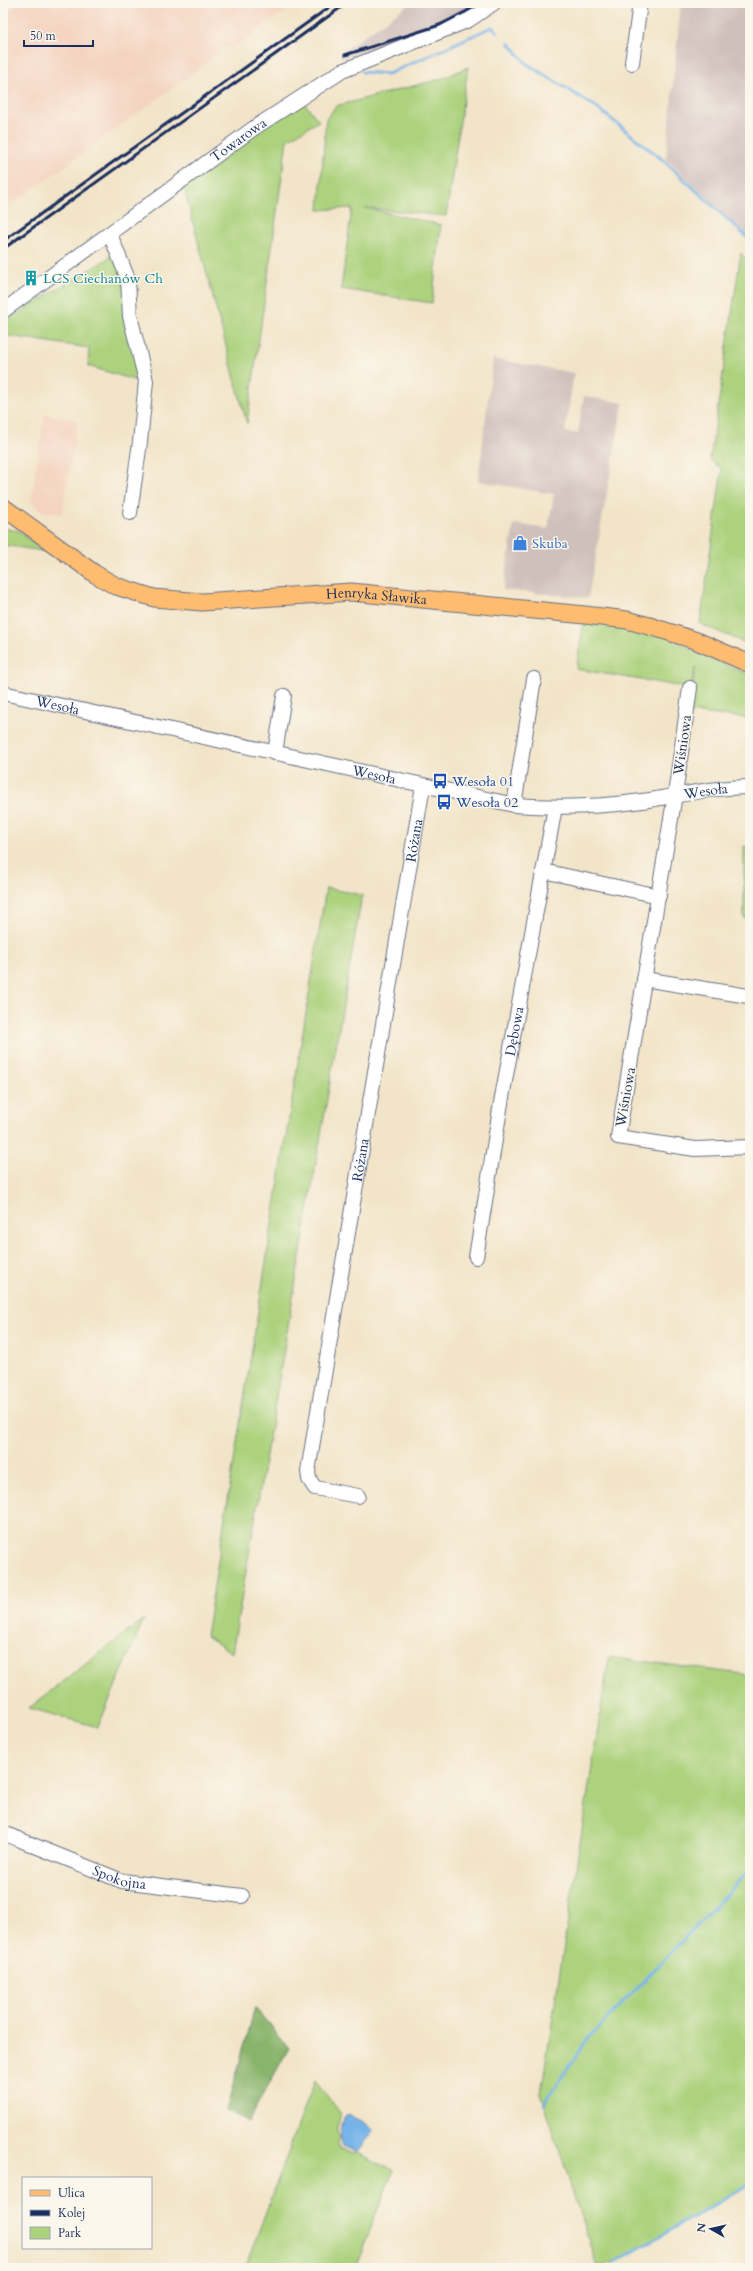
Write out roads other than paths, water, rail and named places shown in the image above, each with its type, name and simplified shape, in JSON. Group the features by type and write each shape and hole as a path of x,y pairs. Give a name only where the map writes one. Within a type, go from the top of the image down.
{"main road":[{"name":"Henryka Sławika","path":"3,507 11,516 95,574 116,586 154,598 202,602 351,592 585,615 627,620 653,627 697,641 750,664"}],"street":[{"name":"Towarowa","path":"3,311 254,128 342,71 469,20 494,3"},
{"path":"632,63 640,3"},
{"path":"110,234 128,279 130,316 146,381 140,442 130,513"},
{"path":"514,805 534,679"},
{"name":"Wiśniowa","path":"690,688 659,896 618,1137 695,1149 750,1147"},
{"name":"Wesoła","path":"3,693 514,805 555,807 640,802 724,787 750,787"},
{"path":"275,753 284,696"},
{"name":"Różana","path":"358,1496 314,1488 308,1479 308,1472 422,786"},
{"name":"Dębowa","path":"476,1257 542,871 555,807"},
{"path":"542,871 659,896"},
{"path":"644,979 748,996"},
{"name":"Spokojna","path":"3,1833 122,1881 242,1896"}],"water":[{"path":"347,2115 367,2123 373,2130 360,2150 356,2152 342,2145 341,2142 341,2127 344,2117"}],"waterway":[{"path":"362,72 388,74 492,27 498,32"},
{"path":"509,43 527,64 596,107 663,160 750,240"},
{"path":"544,2104 585,2042 750,1870"},
{"path":"615,2262 750,2184"}],"railway":[{"path":"3,241 335,3"},
{"path":"3,249 347,3"},
{"path":"345,55 440,25 482,3"}],"place":[{"name":"LCS Ciechanów Ch","path":"31,278"},
{"name":"Skuba","path":"520,543"},
{"name":"Wesoła 01","path":"440,781"},
{"name":"Wesoła 02","path":"444,802"}]}
